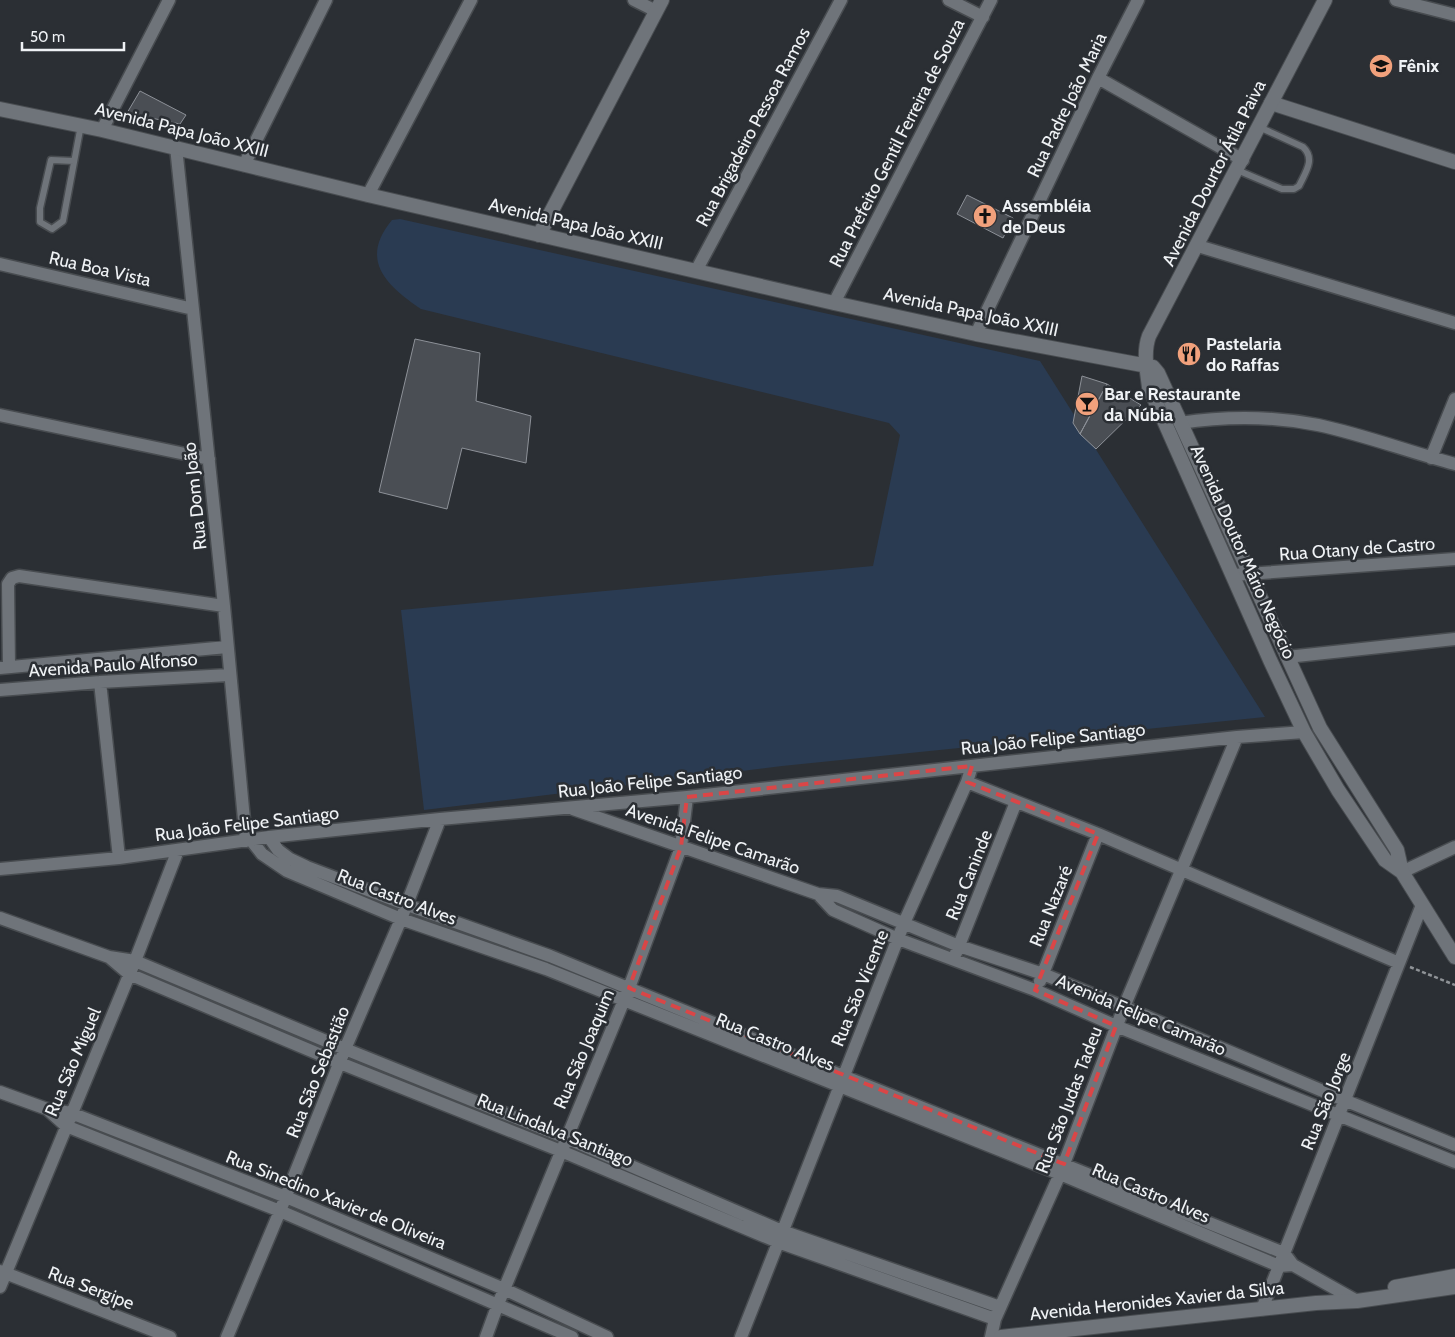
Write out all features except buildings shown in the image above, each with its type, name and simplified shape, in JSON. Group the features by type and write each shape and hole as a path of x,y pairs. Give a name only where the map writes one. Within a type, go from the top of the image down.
{"main road":[{"name":"Avenida Dourtor Átila Paiva","path":"1146,366 1146,348 1149,336 1198,246 1325,0"},
{"path":"539,235 659,6"},
{"path":"1271,104 1455,162"},
{"name":"Avenida Papa João XXIII","path":"0,108 176,147 368,195 696,271 976,334 1146,366"},
{"name":"Avenida Doutor Mário Negócio","path":"1402,872 1385,860 1338,790 1304,732 1270,660 1149,387 1146,366 1153,366 1156,370 1320,728 1397,850 1402,872 1455,957"},
{"name":"Avenida Heronides Xavier da Silva","path":"1352,1298 1455,1276"},
{"name":"Avenida Heronides Xavier da Silva","path":"1001,1337 1455,1288"}],"street":[{"path":"102,130 169,0"},
{"path":"244,164 326,0"},
{"path":"368,195 471,0"},
{"path":"634,0 659,6"},
{"name":"Rua Brigadeiro Pessoa Ramos","path":"696,271 840,0"},
{"path":"949,0 983,17"},
{"name":"Rua Prefeito Gentil Ferreira de Souza","path":"834,302 992,0"},
{"name":"Rua Padre João Maria","path":"976,334 1098,78 1138,0"},
{"path":"1396,0 1455,15"},
{"path":"1098,78 1240,165"},
{"name":"Rua Dom João","path":"176,147 224,606 229,675 248,841"},
{"path":"1198,246 1455,323"},
{"name":"Rua Boa Vista","path":"0,264 193,309"},
{"path":"1431,458 1455,399"},
{"path":"0,415 209,460"},
{"path":"1180,423 1209,418 1272,418 1318,425 1455,464"},
{"name":"Rua Otany de Castro","path":"1233,575 1455,559"},
{"path":"5,668 4,583 19,576 224,606"},
{"path":"1287,657 1455,640"},
{"name":"Avenida Paulo Alfonso","path":"5,668 227,647"},
{"name":"Avenida Paulo Alfonso","path":"0,690 229,675"},
{"path":"100,682 119,858"},
{"name":"Rua João Felipe Santiago","path":"0,869 119,858 268,837 440,819 687,797 1237,737 1304,732"},
{"name":"Rua São Judas Tadeu","path":"991,1337 998,1313 1062,1169 1116,1026 1183,870 1237,737"},
{"name":"Rua São Vicente","path":"741,1337 904,923 967,782 972,766"},
{"name":"Rua João Felipe Santiago","path":"967,782 1098,834 1399,963"},
{"name":"Rua São Joaquim","path":"486,1337 504,1289 629,988 681,846 687,797"},
{"name":"Rua Caninde","path":"954,960 1016,802"},
{"name":"Avenida Felipe Camarão","path":"568,808 818,894 837,896 959,946 1043,974 1455,1145"},
{"name":"Rua São Sebastião","path":"227,1337 407,905 440,819"},
{"name":"Rua Nazaré","path":"1035,990 1098,834"},
{"name":"Rua Castro Alves","path":"268,837 278,850 290,859 307,867 550,956 629,988 841,1082"},
{"name":"Rua Castro Alves","path":"248,841 287,872 401,919 546,969 1284,1253"},
{"path":"1402,872 1455,848"},
{"name":"Rua São Miguel","path":"0,1287 2,1272 135,961 178,850"},
{"name":"Avenida Felipe Camarão","path":"818,894 833,910 898,939 1035,990 1116,1026 1455,1162"},
{"name":"Rua São Jorge","path":"1262,1309 1422,905"},
{"name":"Rua Lindalva Santiago","path":"0,918 109,957 135,961 566,1138 780,1236"},
{"path":"546,969 550,956"},
{"name":"Rua Lindalva Santiago","path":"109,957 129,974 340,1063 780,1236 998,1313"},
{"name":"Rua Sinedino Xavier de Oliveira","path":"0,1092 47,1109 71,1113 286,1197 504,1289 607,1337"},
{"name":"Rua Sinedino Xavier de Oliveira","path":"47,1109 66,1126 280,1211 572,1337"},
{"name":"Rua Castro Alves","path":"1062,1169 1279,1266 1292,1265"},
{"path":"1284,1253 1292,1265 1352,1298"},
{"name":"Rua Sergipe","path":"2,1272 170,1337"}],"lane":[{"path":"74,161 51,160 40,208 40,222 52,229 63,221 81,125"},
{"path":"1240,165 1288,190 1299,186 1310,164 1310,157 1307,151 1303,147 1259,127"}],"path":[{"path":"1399,963 1455,985"}],"highlighted area":[{"path":"972,766 967,782 1098,834 1035,990 1116,1026 1064,1164 629,988 681,847 687,797"}],"shaded area":[{"path":"400,219 1040,361 1265,717 782,766 424,810 401,610 873,566 900,435 889,423 421,309 397,291 388,281 377,259 382,234 392,220"}],"place":[{"name":"Fênix","path":"1381,66"},
{"name":"Assembléia de Deus","path":"985,216"},
{"name":"Pastelaria do Raffas","path":"1189,354"},
{"name":"Bar e Restaurante da Núbia","path":"1087,404"}]}
